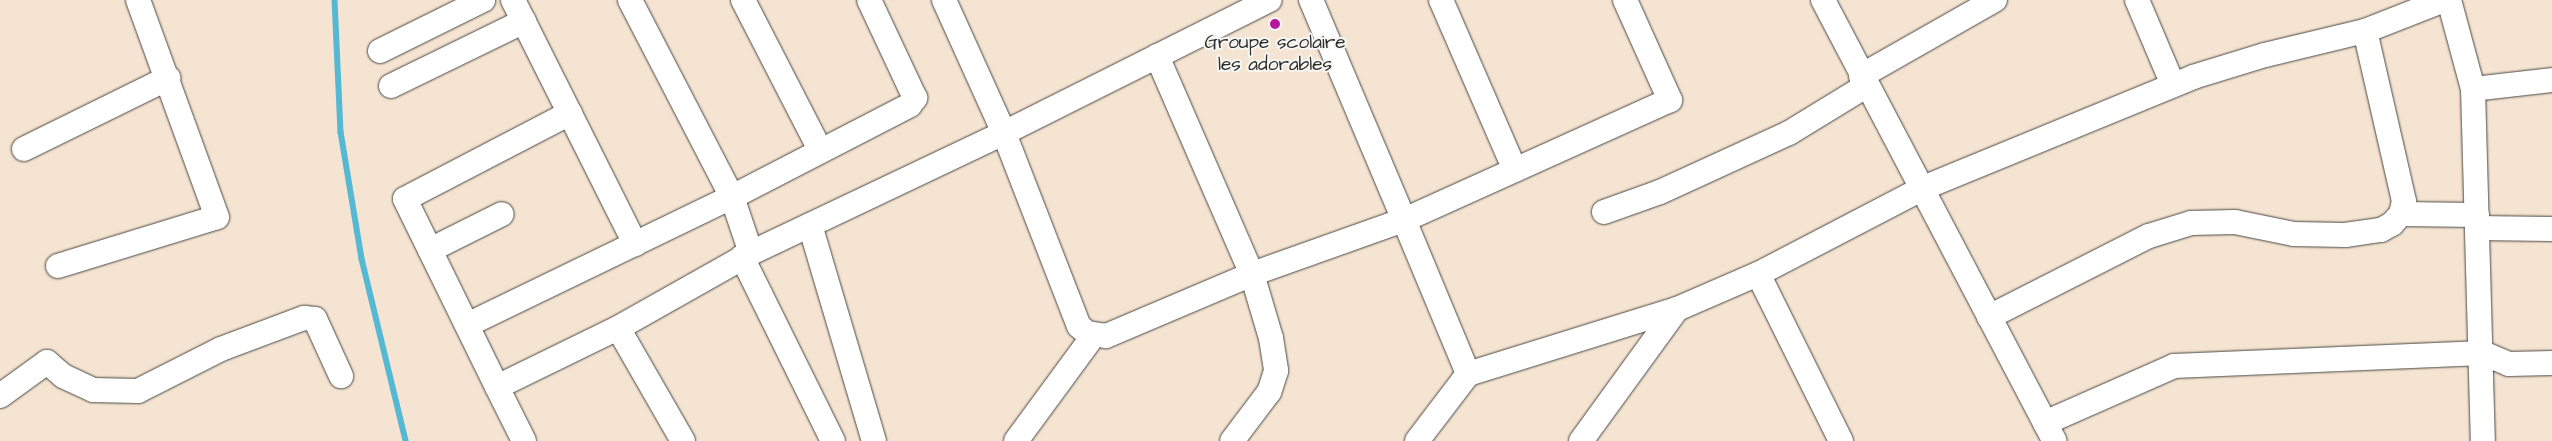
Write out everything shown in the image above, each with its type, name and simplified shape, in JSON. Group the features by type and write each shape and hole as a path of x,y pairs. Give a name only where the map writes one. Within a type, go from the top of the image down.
{"street":[{"path":"58,266 217,217 168,78 138,0"},
{"path":"380,52 483,0"},
{"path":"513,0 635,244"},
{"path":"630,0 732,197 747,255 833,441"},
{"path":"744,0 820,150"},
{"path":"467,325 732,197 910,105 915,98 869,0"},
{"path":"497,388 618,328 747,255 1004,133 1270,0"},
{"path":"1311,0 1468,374"},
{"path":"1440,0 1515,170"},
{"path":"946,1 1004,133 1079,326 1094,335 1106,336 1252,274 1404,220 1670,100 1625,0"},
{"path":"1823,0 2050,432 2174,366 2483,353 2509,364 2552,364"},
{"path":"1604,212 1660,192 1789,134 1864,81 1995,0"},
{"path":"2137,0 2173,85"},
{"path":"1417,441 1468,374 1677,309 1758,274 1923,188 2173,85 2225,66 2365,31 2444,0"},
{"path":"2449,0 2472,89 2483,353 2483,441"},
{"path":"391,86 524,21"},
{"path":"1989,317 2148,236 2191,223 2235,222 2294,234 2345,235 2381,230 2392,224 2400,214 2404,201 2365,31"},
{"path":"1157,56 1252,274 1271,338 1276,371 1269,392 1232,441"},
{"path":"24,149 168,78"},
{"path":"2472,89 2552,80"},
{"path":"524,441 406,198 570,113"},
{"path":"430,250 502,214"},
{"path":"2400,214 2552,228"},
{"path":"810,225 874,441"},
{"path":"1758,274 1832,436"},
{"path":"1580,441 1677,309"},
{"path":"0,396 47,362 63,376 94,390 138,391 221,350 304,318 315,319 341,376"},
{"path":"618,328 683,441"},
{"path":"1016,441 1094,335"}],"waterway":[{"path":"335,0 341,132 362,259 406,441"}],"place":[{"name":"Groupe scolaire les adorables","path":"1275,24"}]}
